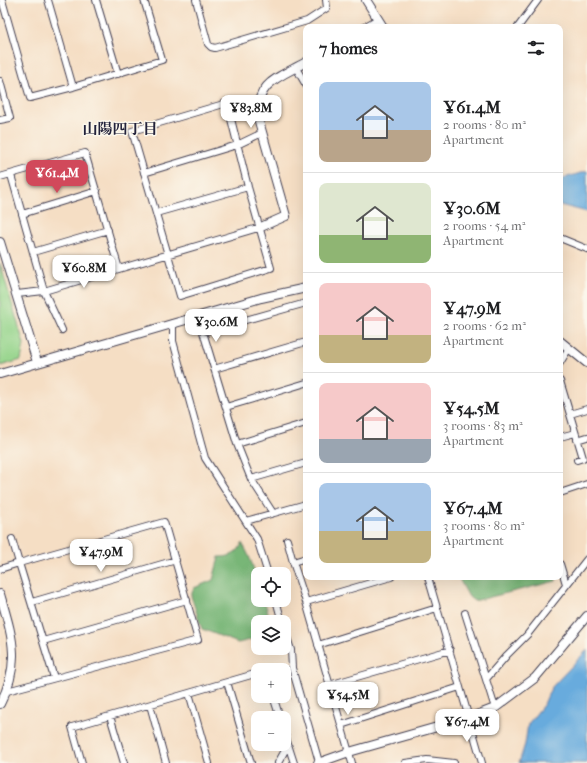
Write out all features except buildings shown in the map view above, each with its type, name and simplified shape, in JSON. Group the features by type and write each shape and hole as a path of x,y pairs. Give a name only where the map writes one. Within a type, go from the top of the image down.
{"street":[{"path":"2,0 30,98 73,87 162,60 144,0"},
{"path":"48,0 73,87"},
{"path":"96,0 118,74"},
{"path":"196,0 208,44 215,48 306,21 327,8 326,0"},
{"path":"520,24 538,0"},
{"path":"368,1 381,23"},
{"path":"17,294 44,291 167,254 261,228 286,216 262,133 257,107 262,91 274,78 303,64"},
{"path":"296,68 303,80"},
{"path":"0,81 10,118 0,120"},
{"path":"227,103 238,145 248,187 261,228 271,268 180,296 132,131 227,103"},
{"path":"144,173 238,145 262,133"},
{"path":"0,177 85,153 119,269"},
{"path":"11,175 44,291 62,330"},
{"path":"156,213 248,187"},
{"path":"22,214 97,191"},
{"path":"33,252 108,230"},
{"path":"563,239 587,249"},
{"path":"0,242 37,362"},
{"path":"0,374 261,298 303,289"},
{"path":"273,513 251,479 237,444 203,332 303,304"},
{"path":"173,323 173,341 205,458 257,539 266,567"},
{"path":"214,369 303,343"},
{"path":"563,343 587,363"},
{"path":"563,358 569,348"},
{"path":"226,407 303,384"},
{"path":"563,391 583,458 577,460"},
{"path":"570,414 587,409"},
{"path":"237,444 303,424"},
{"path":"563,436 575,432"},
{"path":"578,440 587,437"},
{"path":"251,479 303,464"},
{"path":"563,492 587,485"},
{"path":"246,522 303,505"},
{"path":"0,569 164,522 198,640 7,691"},
{"path":"12,539 54,678"},
{"path":"287,540 352,763"},
{"path":"293,562 303,559"},
{"path":"32,602 176,560"},
{"path":"486,679 507,655 528,636 566,584 587,560"},
{"path":"563,574 566,584"},
{"path":"306,602 381,580"},
{"path":"429,580 482,763"},
{"path":"0,594 14,646 14,662 7,691 0,704"},
{"path":"43,641 187,600"},
{"path":"318,645 437,608"},
{"path":"466,613 494,708"},
{"path":"291,650 292,668 319,763 349,752 468,718 494,708 535,678 587,616"},
{"path":"329,685 450,650"},
{"path":"82,763 72,727 251,675"},
{"path":"227,682 251,763"},
{"path":"341,725 460,688"},
{"path":"189,693 209,763"},
{"path":"150,705 166,763"},
{"path":"110,716 124,763"},
{"path":"278,763 285,751"},
{"path":"290,751 294,763"},
{"path":"405,763 427,760 454,763"}],"green space":[{"path":"0,263 24,344 21,360 0,366"},
{"path":"242,543 253,567 251,567 251,607 266,607 269,615 251,615 251,640 238,643 202,629 191,596 194,588 213,580 219,557 233,554"},
{"path":"460,580 556,580 474,601 469,597"}],"water":[{"path":"587,171 587,212 563,206 564,178"},
{"path":"587,650 587,763 519,763 525,744 528,724 544,704 551,688"}],"district":[{"name":"山陽四丁目","path":"120,129"}]}
